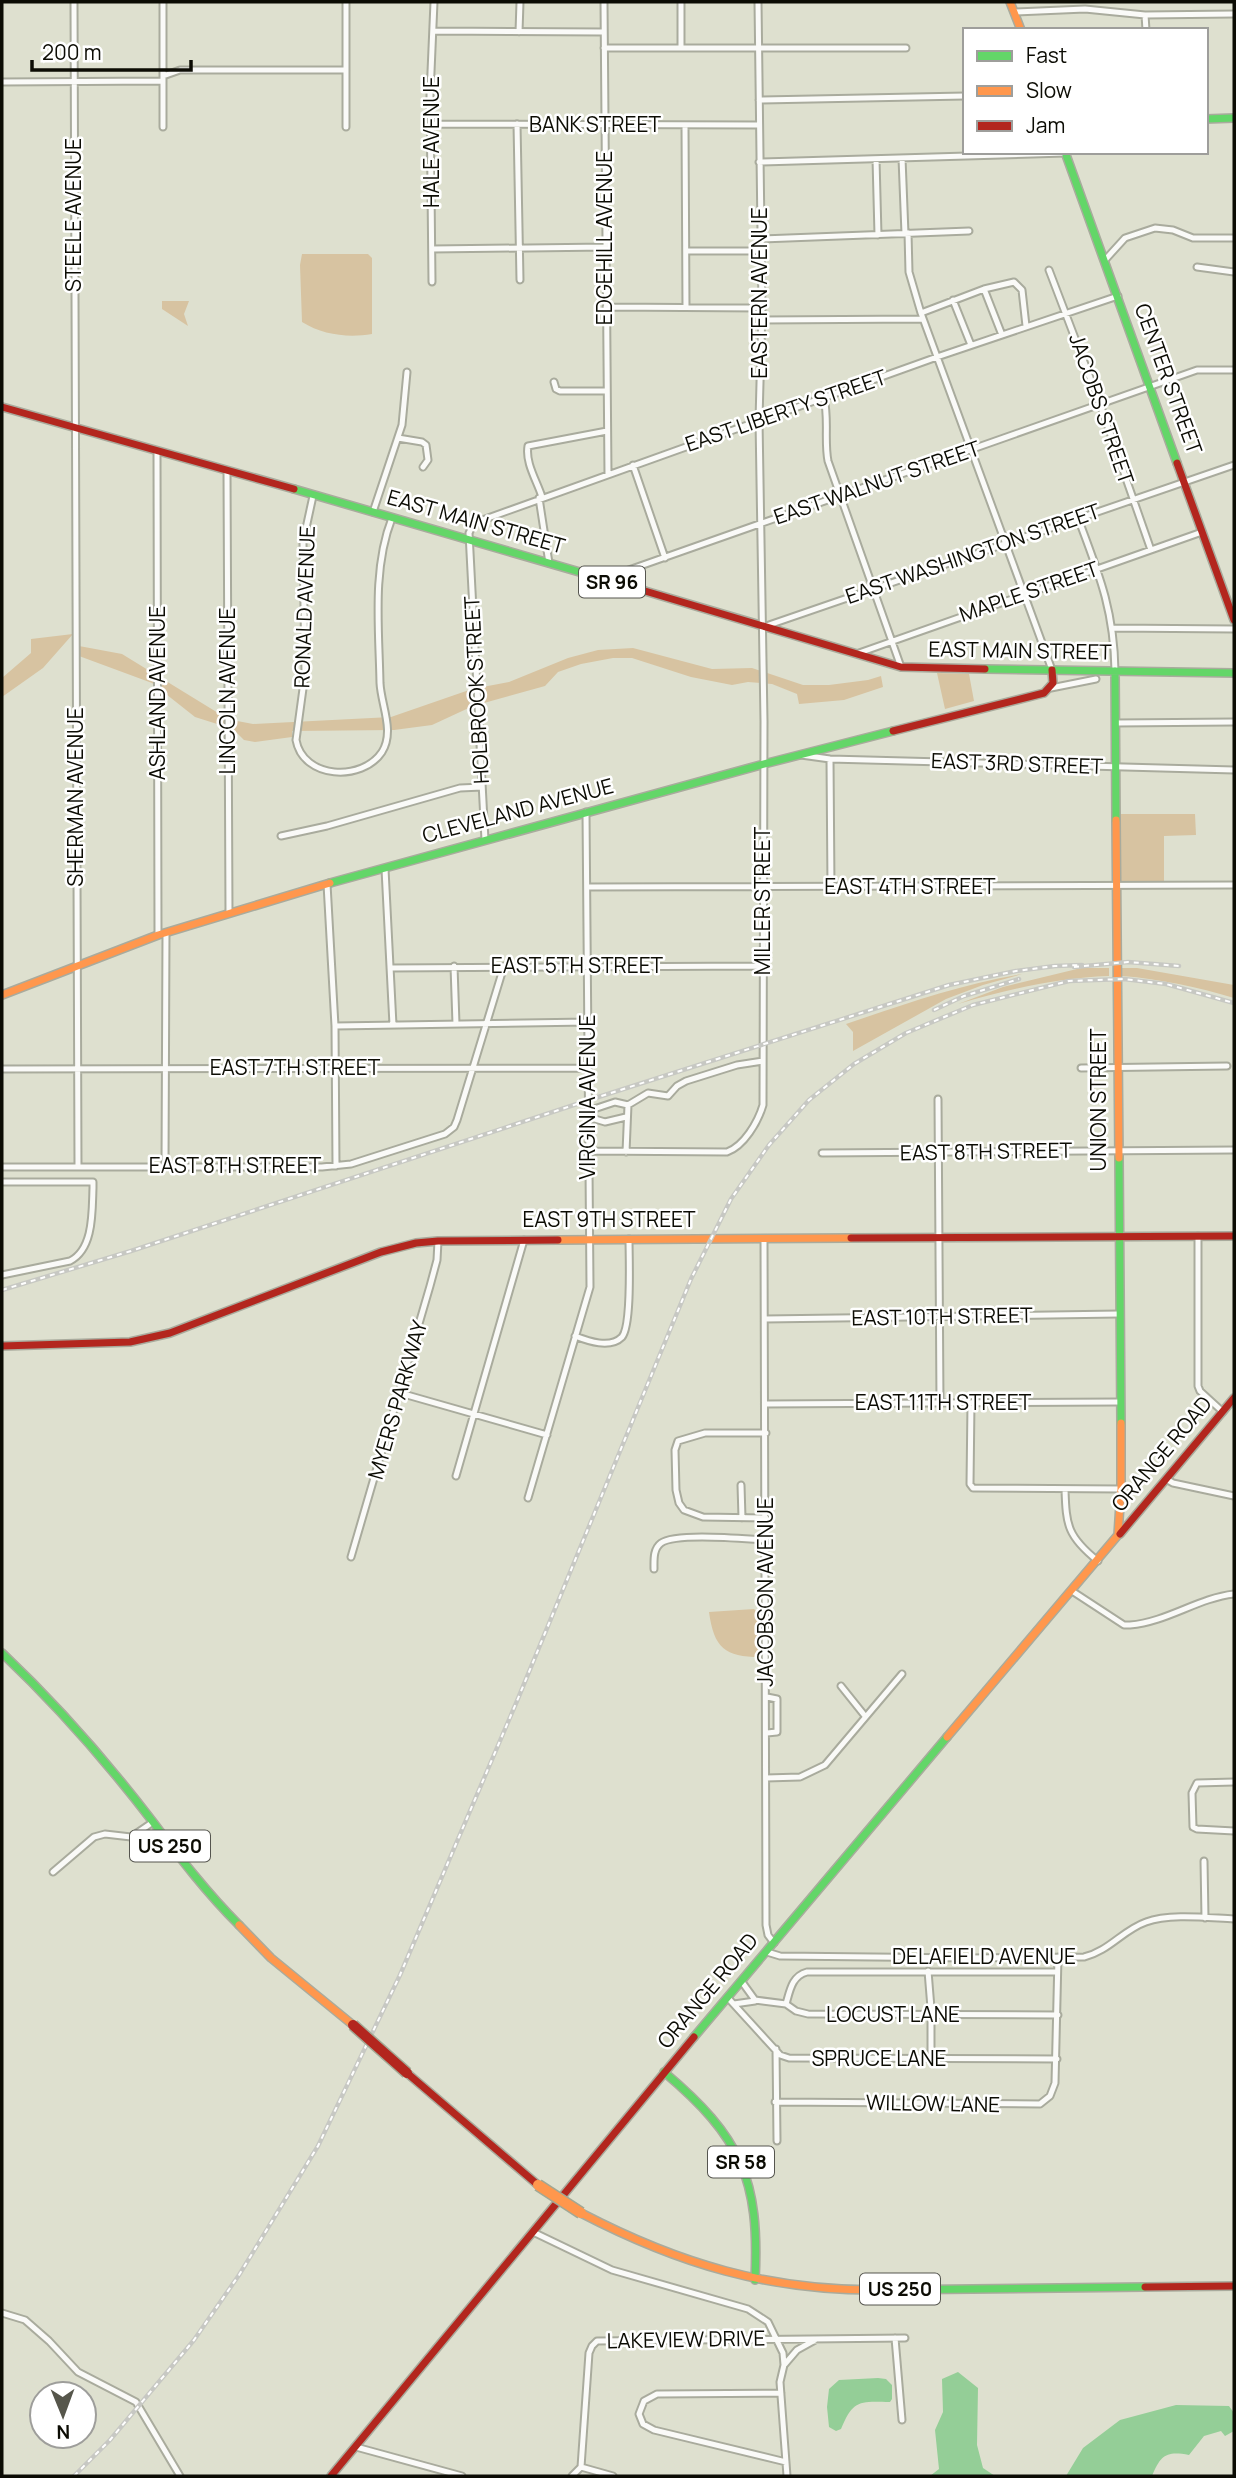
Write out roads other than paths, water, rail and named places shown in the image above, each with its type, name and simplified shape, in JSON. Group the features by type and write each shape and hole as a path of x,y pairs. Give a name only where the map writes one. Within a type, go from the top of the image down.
{"main road":[{"path":"1013,7 1020,28"},
{"path":"1208,119 1234,118"},
{"name":"CENTER STREET","path":"1065,154 1234,620"},
{"name":"EAST MAIN STREET","path":"2,407 373,512 901,667 1234,673"},
{"path":"1051,688 1052,670"},
{"name":"UNION STREET","path":"1115,671 1121,1489 1119,1533"},
{"name":"CLEVELAND AVENUE","path":"2,995 162,934 229,912 764,764 1044,693 1051,688"},
{"name":"EAST 9TH STREET","path":"2,1346 130,1342 147,1339 170,1333 381,1252 416,1243 438,1241 1234,1236"},
{"name":"ORANGE ROAD","path":"331,2476 664,2072 731,2001 742,1982 770,1947 1234,1398"},
{"name":"US 250","path":"2,1653 54,1703 153,1822 179,1858 271,1958 538,2185 581,2213 661,2253 711,2270 795,2287 845,2290 1234,2286"},
{"name":"SR 58","path":"664,2072 695,2096 716,2119 731,2140 744,2167 757,2221 755,2280"}],"street":[{"name":"STEELE AVENUE","path":"74,2 74,427"},
{"path":"163,2 163,127"},
{"path":"346,2 346,127"},
{"name":"HALE AVENUE","path":"432,282 430,95 435,31 434,2"},
{"path":"519,32 520,2"},
{"name":"EDGEHILL AVENUE","path":"604,2 608,474"},
{"path":"681,2 681,48"},
{"name":"EASTERN AVENUE","path":"758,2 762,239 759,420 763,627"},
{"path":"1013,7 1085,9 1145,15 1234,14"},
{"path":"1145,15 1146,28"},
{"path":"435,31 604,32"},
{"path":"604,48 906,48"},
{"path":"2,82 163,79 180,71 346,70"},
{"path":"759,100 963,96"},
{"name":"BANK STREET","path":"431,124 759,125"},
{"path":"517,124 520,280"},
{"path":"685,125 686,307"},
{"path":"760,162 1032,154"},
{"path":"902,158 909,272 970,450 1052,670"},
{"path":"876,159 878,234"},
{"path":"1105,260 1125,238 1155,228 1173,230 1193,238 1234,238"},
{"path":"762,239 969,231"},
{"path":"432,249 606,247"},
{"path":"686,251 762,251"},
{"path":"1197,267 1234,272"},
{"name":"JACOBS STREET","path":"1049,270 1067,313 1151,550"},
{"path":"761,320 922,316 953,300 1006,283 1018,284 1023,294 1026,326"},
{"path":"984,289 1002,335"},
{"name":"EAST LIBERTY STREET","path":"469,540 470,528 474,523 540,498 971,345 1118,296"},
{"path":"953,300 971,345"},
{"path":"606,307 762,308"},
{"name":"EAST WALNUT STREET","path":"603,579 1197,370 1234,370"},
{"path":"373,512 398,438 407,372"},
{"path":"555,382 556,389 560,391 607,391"},
{"path":"824,398 827,413 827,453 901,667"},
{"name":"SHERMAN AVENUE","path":"74,427 78,1166"},
{"path":"549,563 540,498 528,446 607,431"},
{"path":"398,438 426,445 428,460 423,467"},
{"name":"ASHLAND AVENUE","path":"157,451 165,1166"},
{"path":"633,465 664,558"},
{"name":"EAST WASHINGTON STREET","path":"763,627 1234,465"},
{"name":"LINCOLN AVENUE","path":"227,471 229,912"},
{"name":"RONALD AVENUE","path":"313,496 303,542 305,674 296,740 300,753 325,769 358,771 372,762 383,750 387,739 380,686 379,594 382,546 392,518"},
{"path":"1078,519 1110,609 1115,671"},
{"name":"MAPLE STREET","path":"856,654 1202,532"},
{"name":"HOLBROOK STREET","path":"469,540 485,841"},
{"name":"MILLER STREET","path":"626,1152 719,1153 735,1149 760,1113 764,1099 763,627"},
{"path":"1113,628 1234,629"},
{"name":"CLEVELAND AVENUE","path":"1051,688 1096,679"},
{"path":"1116,723 1234,722"},
{"name":"EAST 3RD STREET","path":"801,755 830,759 1234,771"},
{"path":"830,759 831,887"},
{"path":"281,836 460,788 482,787"},
{"name":"VIRGINIA AVENUE","path":"528,1498 590,1287 586,812"},
{"path":"385,869 393,1025"},
{"path":"327,884 335,1026 336,1166"},
{"name":"EAST 4TH STREET","path":"587,887 1234,885"},
{"path":"454,966 456,1024"},
{"path":"474,1068 504,966"},
{"name":"EAST 5TH STREET","path":"390,968 764,966"},
{"path":"335,1026 588,1022"},
{"path":"588,1114 615,1102 628,1105 648,1093 668,1096 686,1080 737,1065 763,1061"},
{"path":"1081,1068 1227,1066"},
{"name":"EAST 8TH STREET","path":"2,1167 351,1164 445,1134 454,1127 474,1068"},
{"name":"EAST 7TH STREET","path":"2,1069 588,1068"},
{"path":"938,1099 940,1403"},
{"path":"589,1151 626,1152 628,1105"},
{"path":"588,1114 605,1122 626,1117"},
{"name":"EAST 8TH STREET","path":"822,1153 1234,1150"},
{"path":"2,1182 93,1182 93,1188 89,1233 82,1252 70,1261 2,1275"},
{"path":"1198,1236 1197,1382 1200,1391 1223,1412"},
{"path":"575,1336 600,1343 617,1340 624,1333 628,1310 629,1239"},
{"name":"JACOBSON AVENUE","path":"764,1239 766,1925 770,1947"},
{"path":"456,1476 524,1240"},
{"name":"MYERS PARKWAY","path":"351,1557 435,1267 438,1241"},
{"name":"EAST 10TH STREET","path":"765,1319 1119,1314"},
{"path":"400,1393 547,1435"},
{"name":"EAST 11TH STREET","path":"765,1404 1120,1402"},
{"path":"971,1403 970,1483 973,1488 1121,1489"},
{"path":"766,1433 705,1433 686,1437 676,1445 676,1490 684,1510 703,1517 766,1518"},
{"path":"1166,1479 1173,1483 1234,1496"},
{"path":"741,1485 741,1518"},
{"path":"1065,1489 1069,1531 1078,1544 1098,1561"},
{"path":"654,1569 656,1550 661,1543 669,1540 766,1540"},
{"path":"1072,1591 1124,1625 1234,1594"},
{"path":"766,1778 800,1777 822,1767 902,1674"},
{"path":"841,1686 866,1716"},
{"path":"767,1697 777,1699 778,1725 776,1732 767,1733"},
{"path":"1234,1782 1197,1783 1192,1793 1193,1827 1234,1831"},
{"path":"53,1872 94,1837 104,1834 131,1837 153,1822"},
{"path":"1204,1861 1205,1919"},
{"name":"DELAFIELD AVENUE","path":"770,1947 780,1956 1093,1955 1147,1922 1158,1919 1234,1919"},
{"name":"WILLOW LANE","path":"775,2102 1034,2106 1043,2102 1052,2092 1056,2059 1058,1957"},
{"path":"928,1971 931,2059"},
{"path":"786,2004 794,1980 807,1972 1057,1972"},
{"path":"742,1982 752,1999 758,2001"},
{"name":"LOCUST LANE","path":"731,2001 786,2004 796,2011 808,2014 1058,2015"},
{"name":"SPRUCE LANE","path":"731,2001 783,2057 1056,2059"},
{"path":"776,2049 777,2141"},
{"path":"533,2232 612,2270 753,2311 768,2322 783,2353 784,2365 780,2377 787,2476"},
{"path":"2,2313 25,2320 50,2341 78,2372 136,2402 180,2476"},
{"path":"784,2365 802,2346 821,2338"},
{"path":"895,2338 902,2420"},
{"name":"LAKEVIEW DRIVE","path":"581,2467 589,2353 594,2343 605,2339 905,2338"},
{"path":"781,2393 656,2394 643,2401 639,2414 643,2424 654,2430 786,2462"},
{"path":"356,2446 463,2476"},
{"path":"572,2476 581,2467 612,2476"}],"railway":[{"path":"1074,967 1128,962 1179,966"},
{"path":"2,1290 131,1251 949,985 1016,971 1082,965"},
{"path":"934,1010 964,996 1019,979"},
{"path":"74,2476 110,2440 194,2340 239,2275 318,2146 400,1975 517,1701 691,1279 731,1199 769,1145 809,1100 854,1064 906,1033 973,1005 1069,981 1124,979 1166,984 1234,1003"}]}
